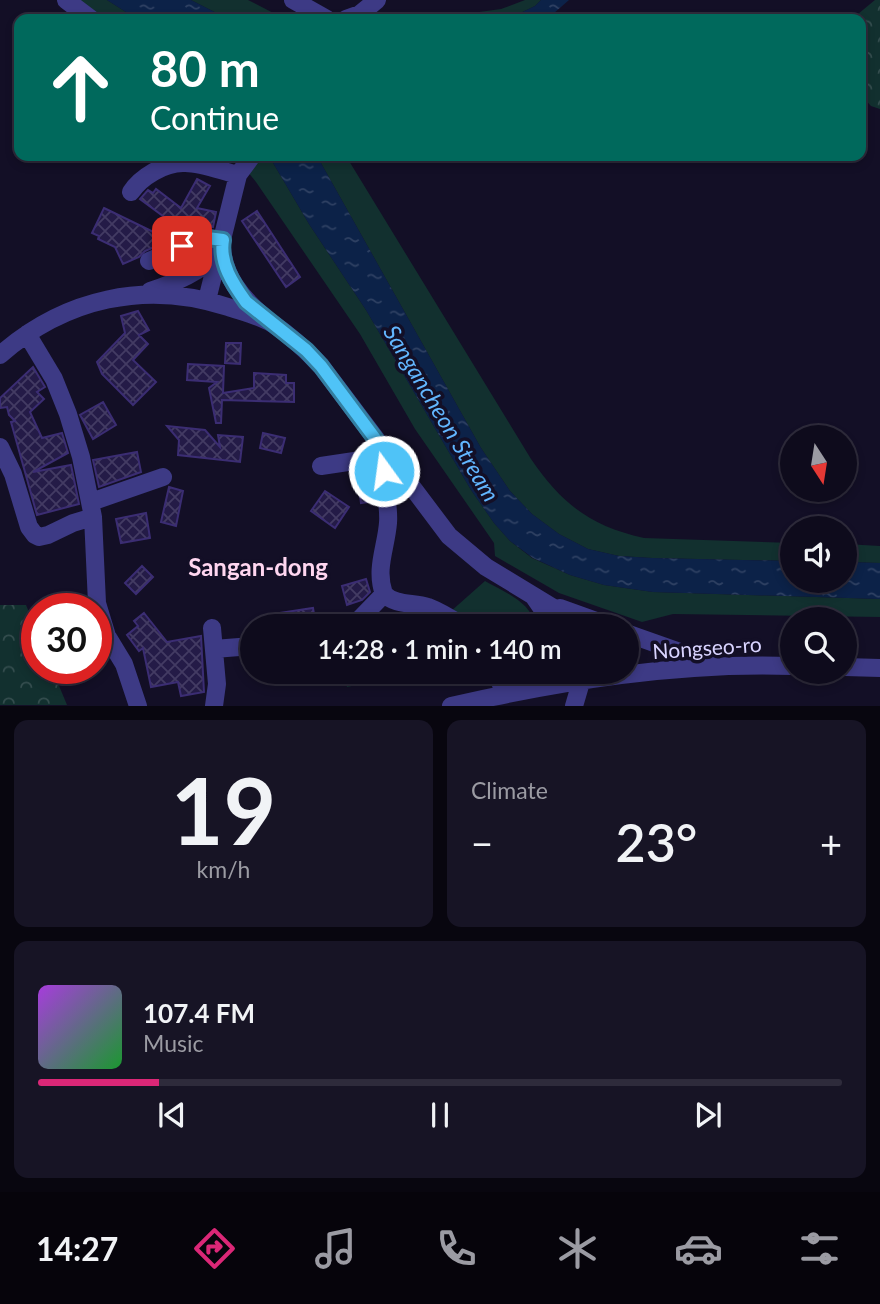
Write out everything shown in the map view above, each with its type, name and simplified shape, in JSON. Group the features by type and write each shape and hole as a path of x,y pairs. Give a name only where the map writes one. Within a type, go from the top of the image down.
{"street":[{"path":"66,0 84,14"},
{"path":"293,0 318,14"},
{"path":"360,14 377,0"},
{"path":"131,192 145,176 183,163 244,165 207,300"},
{"path":"149,261 198,240 207,238 222,242"},
{"path":"142,294 172,283 203,266 216,254 222,242"},
{"path":"222,242 224,264 246,302 289,335 321,366 449,536 486,567 563,614"},
{"path":"0,355 27,334 76,309 142,294 162,293 207,300 270,322"},
{"path":"27,334 63,398 92,509 97,603 107,636 124,664 138,705"},
{"path":"0,447 13,474 29,527 38,537 48,535 73,523 92,509 163,477"},
{"path":"321,466 388,456"},
{"path":"388,456 384,471 388,522 379,569 384,594 396,602 427,607 443,614"},
{"path":"529,593 545,614"},
{"path":"365,614 384,594"},
{"path":"548,604 576,614"},
{"path":"212,628 217,684 214,705"},
{"path":"639,638 701,661 732,666"},
{"path":"214,649 240,647"},
{"name":"Nongseo-ro","path":"639,672 732,666 780,666"},
{"path":"857,667 880,668"},
{"path":"501,684 504,694 523,684"},
{"name":"Nongseo-ro","path":"451,705 550,684"},
{"path":"574,705 581,684"}],"green space":[{"path":"73,0 107,0 129,14 91,14"},
{"path":"191,0 248,0 275,14 218,14"},
{"path":"525,0 541,0 518,14 464,14 501,9"},
{"path":"875,0 880,0 880,109 871,106 866,100 866,14 858,14"},
{"path":"239,161 272,161 309,224 366,310 471,490 510,541 532,558 570,575 604,585 653,592 880,599 880,617 857,617 857,607 780,607 780,616 673,614 642,622 639,621 639,614 619,614 559,593 495,556 494,543 415,429 360,334"},
{"path":"320,161 349,161 531,459 566,501 593,520 644,538 780,543 780,561 619,556 588,549 559,534 532,514 510,491 481,448"},
{"path":"857,545 880,546 880,563 857,562"},
{"path":"485,581 523,604 531,614 453,614 450,612"},
{"path":"0,605 21,605 21,684 58,684 67,705 0,705"}],"water":[{"path":"107,0 191,0 218,14 129,14"},
{"path":"541,0 569,0 553,14 518,14"},
{"name":"Sangancheon Stream","path":"272,161 320,161 481,448 510,491 532,514 559,534 588,549 619,556 780,561 780,593 857,593 857,562 880,563 880,599 653,592 604,585 570,575 533,558 510,541 471,490 366,310 309,224"}],"building":[{"path":"197,179 210,186 197,208 216,212 213,227 188,222 192,230 186,233 140,199 148,190 153,193 156,189 181,208"},
{"path":"104,208 170,240 123,264 115,247 92,233"},
{"path":"257,211 300,277 286,287 242,221"},
{"path":"138,311 149,330 139,335 148,344 133,360 156,382 133,405 102,374 97,362 125,333 121,316"},
{"path":"226,343 241,343 240,364 225,363"},
{"path":"188,364 224,366 223,393 254,388 254,373 286,375 286,383 294,383 294,402 222,400 221,423 216,423 209,388 217,382 187,380"},
{"path":"33,367 45,387 37,392 44,399 30,412 42,438 62,433 68,453 33,472 71,465 79,504 37,515 11,422 15,421 9,415 7,407 0,408 0,398"},
{"path":"103,402 116,425 93,439 80,415"},
{"path":"167,426 205,430 220,447 218,435 243,437 240,462 178,455 179,440"},
{"path":"263,433 285,438 281,453 260,448"},
{"path":"137,452 141,472 99,487 93,460"},
{"path":"373,473 375,501 361,503 357,475"},
{"path":"169,487 183,491 176,526 161,522"},
{"path":"325,491 349,507 335,528 311,511"},
{"path":"146,513 150,538 121,543 116,519"},
{"path":"142,566 153,577 136,594 125,583"},
{"path":"366,579 370,592 362,600 347,605 342,586"},
{"path":"313,608 314,614 279,614"},
{"path":"144,613 167,642 201,636 204,692 181,696 178,682 151,687 143,648 139,651 127,635 138,626 134,621"}],"district":[{"name":"Sangan-dong","path":"258,566"}],"route":[{"path":"182,246 207,238 223,240 222,255 232,282 246,302 289,335 321,366 388,456 384,471"}]}
